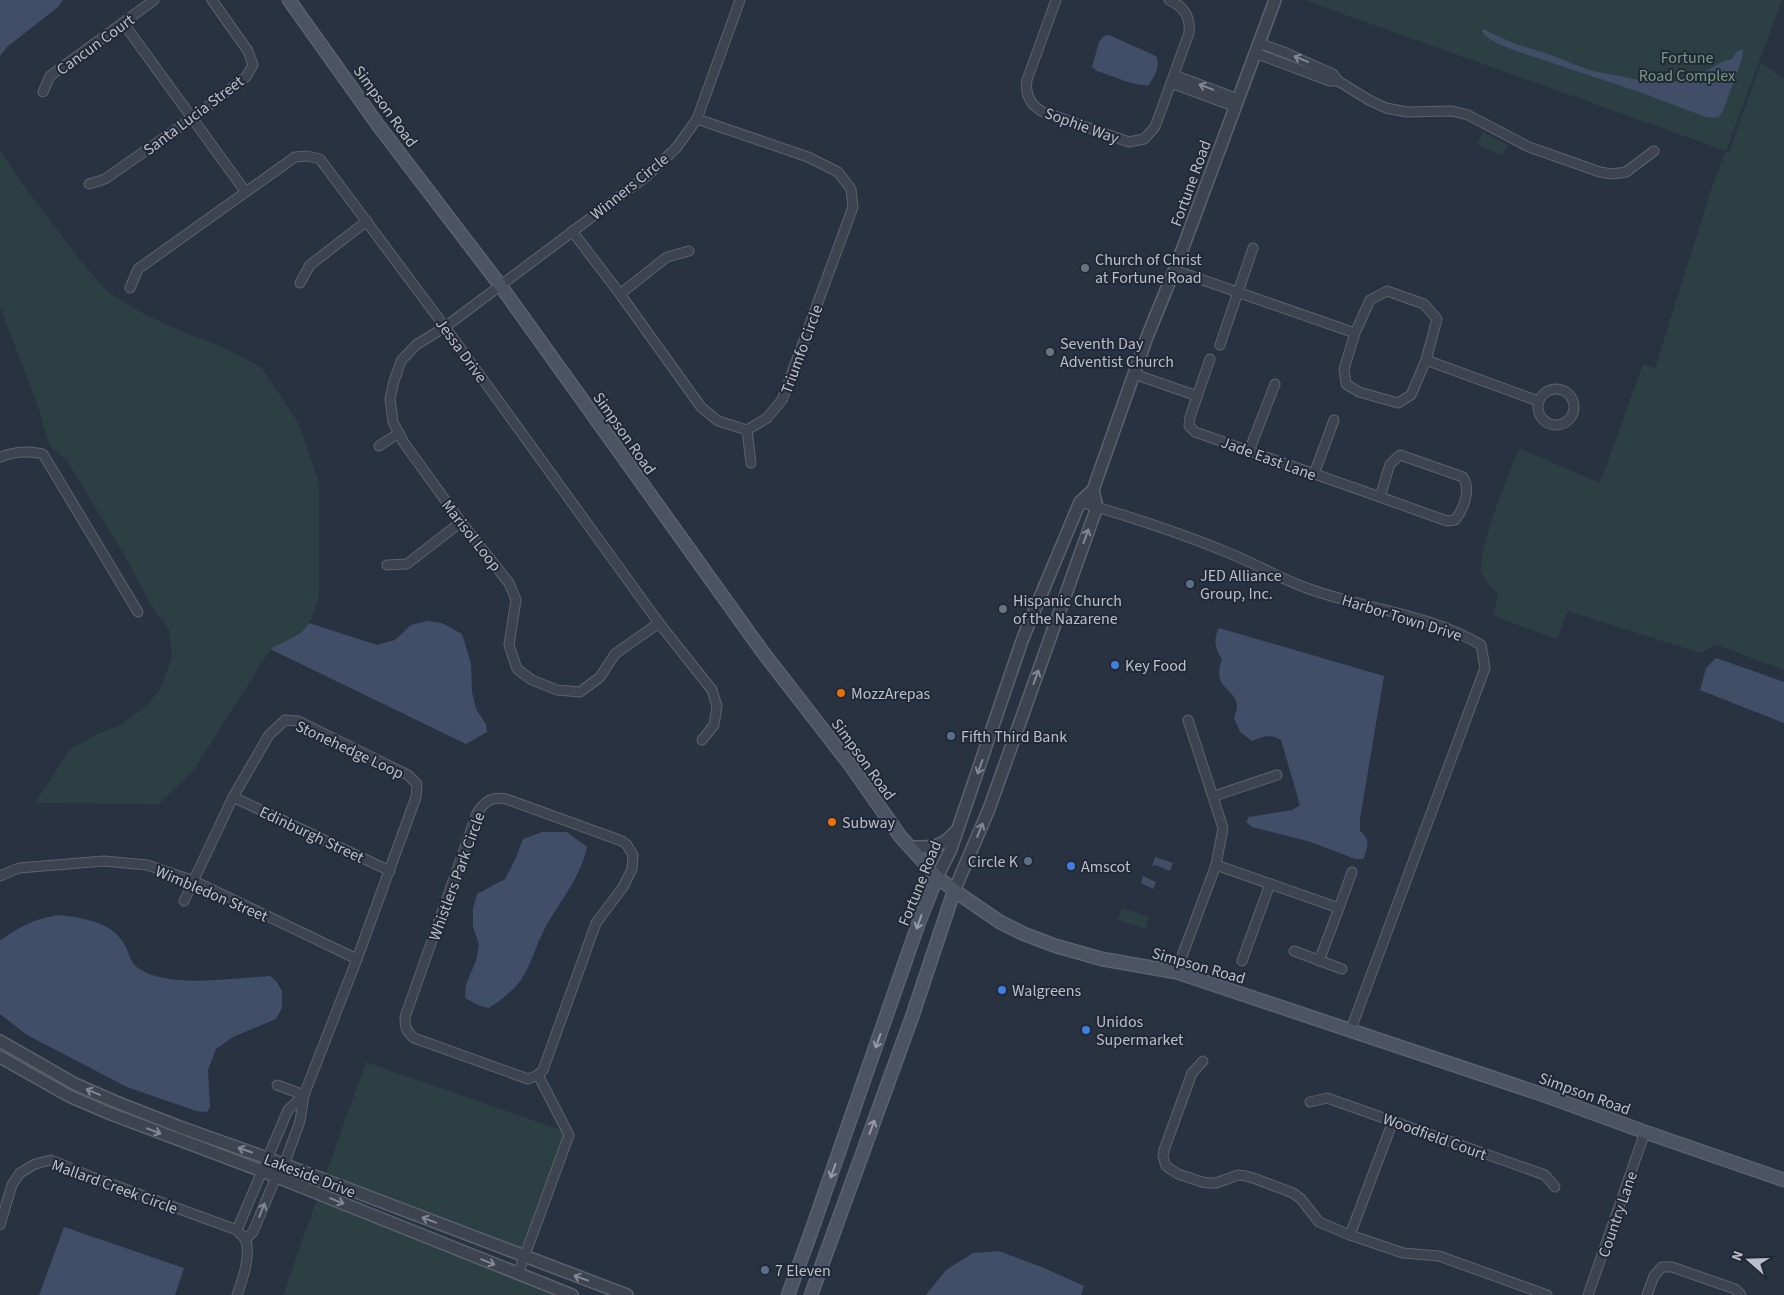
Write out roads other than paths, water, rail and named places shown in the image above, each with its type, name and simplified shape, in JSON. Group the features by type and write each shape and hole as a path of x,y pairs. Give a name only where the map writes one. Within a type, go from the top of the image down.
{"main road":[{"name":"Simpson Road","path":"289,0 378,125 500,285 757,644 851,766 900,836 937,877 1000,922 1024,934 1056,946 1102,959 1176,972 1541,1094 1784,1180"},
{"name":"Fortune Road","path":"788,1295 919,922 937,877"},
{"path":"811,1295 912,1017 954,890"}],"street":[{"name":"Cancun Court","path":"43,92 50,76 124,24 154,0"},
{"name":"Santa Lucia Street","path":"89,184 105,179 191,119 246,77 253,65 248,51 212,0"},
{"name":"Winners Circle","path":"500,285 648,175 677,147 697,119 740,0"},
{"name":"Sophie Way","path":"1056,0 1027,80 1026,91 1028,98 1037,109 1123,141 1135,142 1149,135 1155,127 1189,33 1190,24 1188,16 1183,9 1169,0"},
{"name":"Fortune Road","path":"937,877 951,849 1020,646 1080,502 1093,490 1134,374 1275,0"},
{"path":"124,24 245,191"},
{"path":"1257,48 1330,81 1338,81 1386,108 1407,112 1452,111 1468,115 1530,147 1600,172 1612,174 1626,172 1654,151"},
{"path":"1172,79 1237,103"},
{"name":"Triumfo Circle","path":"697,119 808,157 838,172 851,189 852,207 782,400 767,418 747,430"},
{"name":"Jessa Drive","path":"130,288 138,269 294,157 307,156 320,159 446,327 659,623 712,690 717,706 714,725 702,740"},
{"path":"300,283 310,265 367,221"},
{"path":"572,231 701,407 718,421 747,430 751,463"},
{"path":"1220,344 1253,248"},
{"path":"620,294 667,258 689,251"},
{"path":"1174,270 1355,333"},
{"name":"Marisol Loop","path":"500,285 446,327 416,345 401,361 390,399 392,422 461,522 509,583 516,600 509,645 516,669 532,680 557,690 580,692 600,677 616,654 659,623"},
{"path":"1387,292 1424,304 1437,319 1426,360 1411,395 1398,404 1358,392 1346,384 1344,369 1355,333 1370,300 1387,292"},
{"name":"Jade East Lane","path":"1210,359 1190,417 1189,426 1195,432 1447,521 1455,520 1459,515 1468,490 1467,482 1464,477 1400,455 1390,464 1380,497"},
{"path":"1426,360 1538,401"},
{"path":"1134,374 1197,396"},
{"path":"1249,451 1275,384"},
{"path":"1552,389 1565,390 1573,400 1574,412 1571,418 1562,425 1550,425 1538,413 1538,401 1546,391 1552,389"},
{"path":"1314,474 1334,420"},
{"path":"379,446 399,433"},
{"path":"0,457 21,451 43,454 138,612"},
{"path":"954,890 989,809 1097,507 1093,490"},
{"name":"Harbor Town Drive","path":"1080,502 1184,535 1232,554 1304,588 1427,622 1465,636 1481,645 1485,668 1351,1030"},
{"path":"387,565 407,564 461,522"},
{"name":"Stonehedge Loop","path":"184,901 234,797 269,735 285,720 298,721 408,775 417,784 416,797 390,871 304,1095 300,1121 284,1165 276,1177"},
{"path":"1176,972 1216,865 1222,843 1223,828 1188,720"},
{"path":"1214,796 1277,775"},
{"name":"Edinburgh Street","path":"234,797 390,871"},
{"name":"Whistlers Park Circle","path":"496,798 506,799 622,841 633,855 632,869 623,887 596,924 543,1070 538,1075 528,1079 414,1038 406,1030 405,1024 405,1017 477,813 485,802 496,798"},
{"path":"910,847 937,846 948,840 958,828"},
{"name":"Wimbledon Street","path":"0,876 19,868 104,861 147,865 194,881 357,959"},
{"path":"1216,865 1339,908"},
{"path":"1320,961 1352,872"},
{"path":"1242,961 1270,884"},
{"path":"1294,951 1342,969"},
{"name":"Lakeside Drive","path":"0,1041 75,1084 180,1127 267,1158 627,1295"},
{"name":"Lakeside Drive","path":"0,1057 70,1096 110,1114 262,1171 572,1295"},
{"path":"1203,1061 1192,1073 1164,1150 1163,1156 1166,1166 1178,1174 1202,1182 1216,1183 1238,1176 1256,1179 1293,1193 1301,1199 1319,1222 1350,1235 1403,1253 1439,1256 1547,1295"},
{"path":"518,1274 526,1257 569,1135 538,1075"},
{"path":"277,1085 304,1095"},
{"name":"Stonehedge Loop","path":"262,1171 288,1110 304,1095"},
{"name":"Woodfield Court","path":"1310,1102 1327,1098 1545,1176 1555,1187"},
{"path":"1350,1235 1393,1121"},
{"name":"Country Lane","path":"1588,1295 1645,1132"},
{"name":"Mallard Creek Circle","path":"0,1226 12,1185 20,1173 35,1164 51,1160 237,1230"},
{"path":"238,1295 246,1272 247,1255 245,1240 237,1230 262,1171"},
{"path":"245,1240 253,1232 276,1177"},
{"path":"1647,1295 1654,1276 1662,1267 1672,1267 1735,1289 1741,1295"}],"water":[{"path":"0,0 63,0 58,7 7,47 0,56"},
{"path":"1483,29 1513,43 1589,70 1649,82 1674,82 1700,74 1726,60 1731,60 1737,51 1743,49 1742,59 1723,111 1718,117 1711,118 1516,51 1489,38 1482,32"},
{"path":"1109,35 1156,56 1158,63 1155,75 1149,85 1130,83 1097,71 1092,67 1099,42 1104,36"},
{"path":"428,621 442,623 462,634 471,664 472,692 476,709 486,724 487,732 466,744 270,649 301,633 309,623 377,645 395,640 411,625"},
{"path":"1219,628 1384,676 1360,819 1360,831 1366,837 1368,844 1363,859 1355,859 1311,842 1252,827 1246,822 1249,817 1292,810 1300,805 1281,740 1267,736 1252,741 1240,732 1234,718 1237,708 1235,700 1221,682 1219,676 1222,659 1216,648 1215,640"},
{"path":"1716,658 1784,682 1784,723 1700,690 1706,668"},
{"path":"542,832 567,832 587,847 580,869 543,932 521,980 489,1008 478,1005 465,998 466,984 476,961 479,944 473,927 473,909 477,894 505,879 523,839"},
{"path":"1155,857 1173,863 1170,871 1155,865 1152,866"},
{"path":"1143,876 1156,882 1153,889 1141,883"},
{"path":"59,915 94,922 111,929 123,942 135,965 151,974 166,978 202,981 270,976 276,981 282,991 282,1008 276,1019 233,1037 216,1049 208,1070 210,1107 207,1112 196,1111 127,1087 27,1035 0,1014 0,941 28,924"},
{"path":"64,1227 184,1268 175,1295 39,1295"},
{"path":"999,1251 1084,1286 1081,1295 926,1295 946,1270 973,1253"}],"place":[{"name":"Church of Christ at Fortune Road","path":"1085,268"},
{"name":"Seventh Day Adventist Church","path":"1050,352"},
{"name":"JED Alliance Group, Inc.","path":"1190,584"},
{"name":"Hispanic Church of the Nazarene","path":"1003,609"},
{"name":"Key Food","path":"1115,665"},
{"name":"MozzArepas","path":"841,693"},
{"name":"Fifth Third Bank","path":"951,736"},
{"name":"Subway","path":"832,822"},
{"name":"Circle K","path":"1028,861"},
{"name":"Amscot","path":"1071,866"},
{"name":"Walgreens","path":"1002,990"},
{"name":"Unidos Supermarket","path":"1086,1030"},
{"name":"7 Eleven","path":"765,1270"}],"park label":[{"name":"Fortune Road Complex","path":"1687,66"}]}
